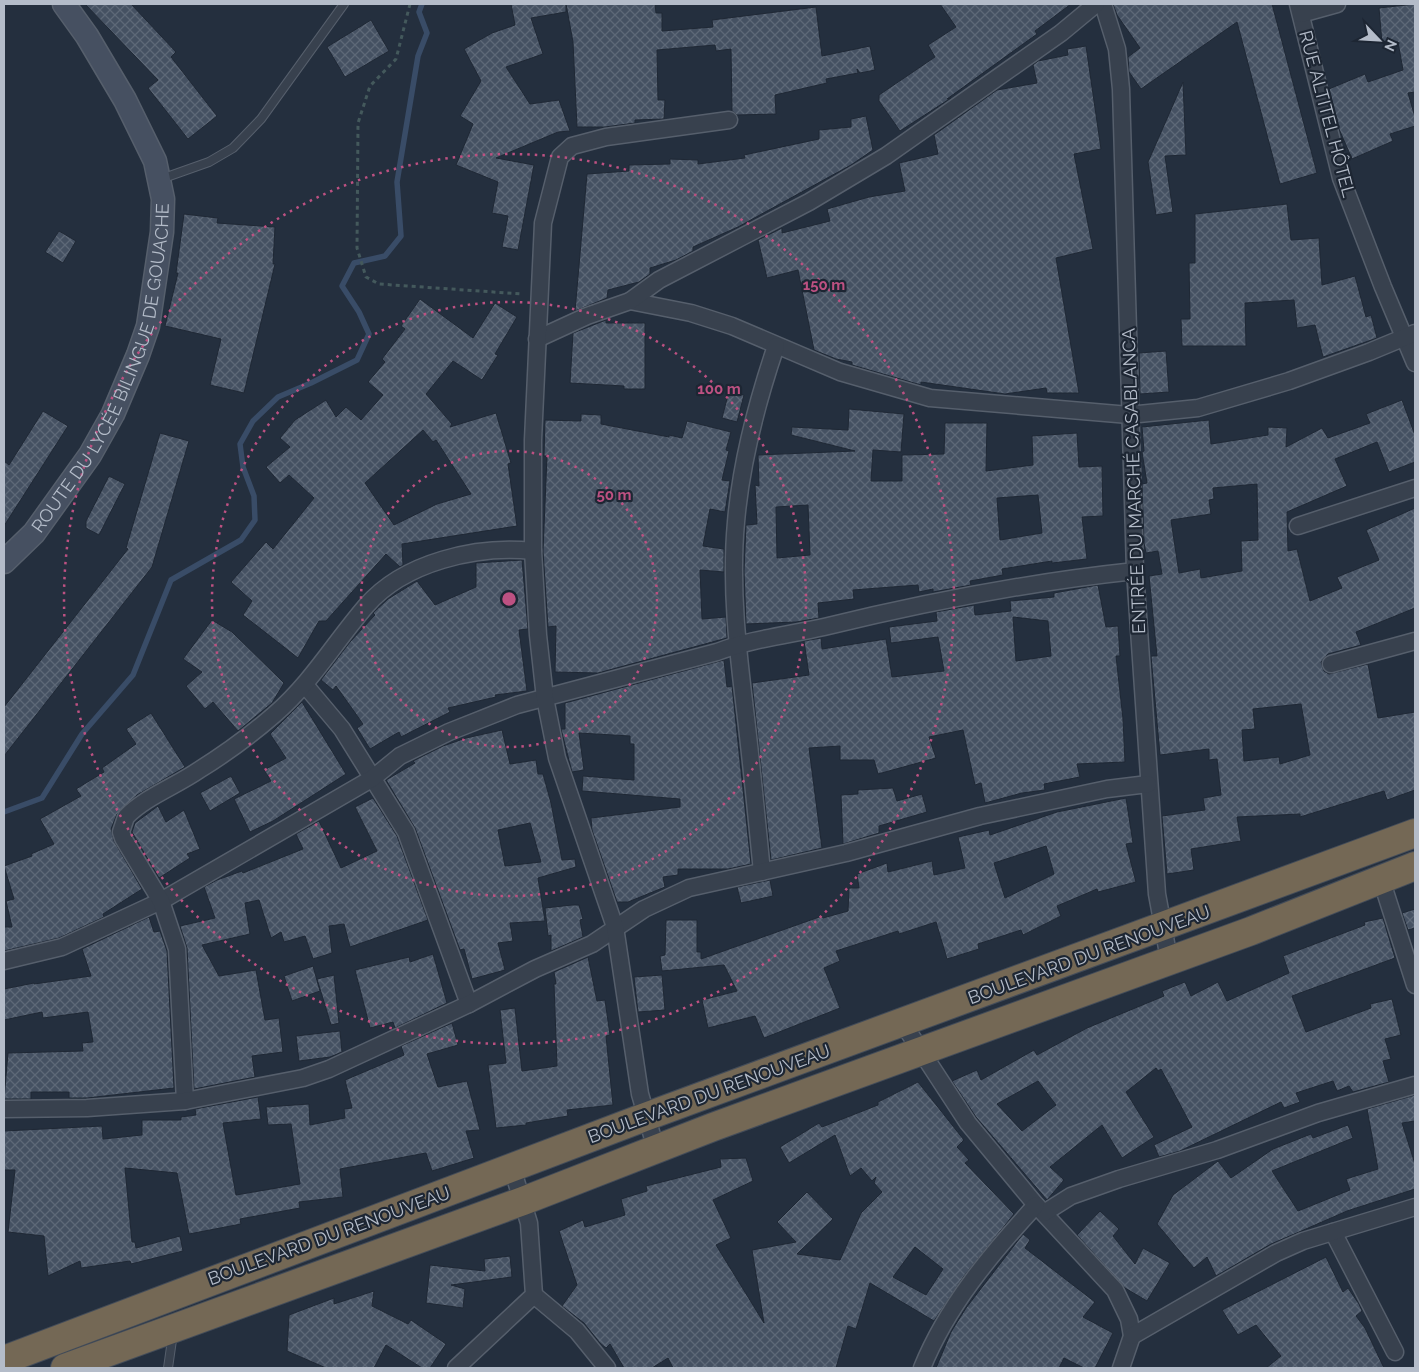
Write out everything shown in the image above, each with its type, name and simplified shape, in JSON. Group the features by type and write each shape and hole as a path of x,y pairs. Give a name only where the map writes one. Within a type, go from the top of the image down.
{"highway":[{"name":"BOULEVARD DU RENOUVEAU","path":"4,1360 645,1116 1163,928 1415,833"},
{"name":"BOULEVARD DU RENOUVEAU","path":"65,1368 94,1363 174,1326 523,1200 920,1051 1250,931 1415,866"},
{"path":"168,1296 174,1326"},
{"path":"83,1329 94,1363"}],"street":[{"name":"ROUTE DU LYCÉE BILINGUE DE GOUACHE","path":"4,562 34,533 90,455 113,414 138,355 154,295 162,232 163,199 155,161 125,100 87,36 64,4"},
{"path":"538,339 587,316 630,301 659,280 809,202 886,156 1061,33 1096,4"},
{"name":"ENTRÉE DU MARCHÉ CASABLANCA","path":"1103,4 1117,49 1121,89 1127,233 1129,415 1135,571 1148,784 1157,894 1169,959"},
{"path":"1299,9 1337,4"},
{"name":"RUE ALTITEL HÔTEL","path":"1299,9 1341,178 1383,288 1410,335 1415,362"},
{"path":"656,1149 640,1094 614,927 557,758 545,698 538,635 533,551 533,440 544,222 560,157 572,146 606,136 729,120"},
{"path":"630,301 691,313 732,326 840,372 930,398 1129,415 1198,408 1289,381 1410,335"},
{"path":"762,872 738,644 733,572 736,521 744,472 764,382 776,346"},
{"path":"1298,526 1415,488"},
{"path":"185,1101 177,949 161,901 123,838 121,832 126,817 208,764 275,714 305,685 367,604 400,578 438,560 506,549 533,551"},
{"path":"4,961 62,947 161,901 373,778 400,756 449,732 517,705 717,652 738,644 805,631 932,601 1062,579 1135,571"},
{"path":"1332,664 1415,641"},
{"path":"305,685 342,729 406,832 469,1004"},
{"path":"4,1109 87,1108 185,1101 303,1078 329,1069 592,944 614,927 644,909 689,888 846,853 980,816 1107,789 1148,784"},
{"path":"1381,878 1415,985"},
{"path":"902,1022 968,1123 1040,1209 1116,1290 1129,1319 1132,1336 1121,1368"},
{"path":"922,1368 945,1318 972,1281 1040,1209 1120,1179 1217,1150 1318,1113 1415,1085"},
{"path":"512,1168 529,1223 534,1295 577,1331 607,1368"},
{"path":"1132,1336 1250,1266 1303,1242 1415,1207"},
{"path":"1333,1232 1395,1352"},
{"path":"456,1368 534,1295"}],"lane":[{"path":"159,180 209,162 233,148 261,119 344,4"},
{"path":"168,1368 174,1326"}],"path":[{"path":"410,4 396,59 370,86 358,123 358,248 366,277 379,284 540,296"}],"building":[{"path":"85,4 131,4 176,52 171,57 217,116 188,139 148,88 158,80"},
{"path":"511,4 566,4 566,12 531,18 543,54 506,67 530,104 559,100 570,131 558,132 496,158 534,165 518,250 502,247 508,216 492,213 498,182 456,165 473,124 460,116 481,81 464,49 492,33 515,25"},
{"path":"566,4 655,4 656,13 662,13 662,31 713,27 712,20 816,7 822,56 870,46 875,70 860,73 857,69 858,73 826,79 827,83 775,95 776,114 737,115 732,111 731,49 716,51 715,45 657,50 658,100 665,100 664,119 635,120 635,123 605,127 577,127 573,42"},
{"path":"940,4 1071,4 1035,31 1037,34 947,99 951,98 900,131 879,101 879,95 935,57 928,45 956,27"},
{"path":"1113,4 1272,4 1317,173 1280,184 1237,22 1141,89 1129,72 1128,57 1140,48 1117,15"},
{"path":"1415,4 1415,92 1408,93 1415,117 1415,126 1390,134 1393,141 1352,159 1339,129 1329,89 1365,74 1368,82 1403,70 1398,42 1382,43 1379,8"},
{"path":"371,20 389,51 345,77 327,47"},
{"path":"1086,46 1101,149 1074,154 1093,249 1056,258 1079,393 1047,393 1046,388 1005,394 921,382 921,385 852,365 852,362 836,359 814,350 798,270 767,278 758,240 782,228 782,233 830,221 827,209 869,197 905,191 899,163 938,154 934,135 997,90 1037,83 1033,65 1038,61 1068,55 1067,49"},
{"path":"1183,82 1186,155 1165,156 1173,212 1156,215 1148,162"},
{"path":"866,116 873,150 851,165 738,227 693,247 693,251 676,260 650,268 650,274 639,282 608,290 607,298 575,311 587,174 629,171 629,165 670,164 670,159 698,160 698,164 745,158 744,155 819,139 819,130 851,127 851,119"},
{"path":"1287,204 1291,240 1319,238 1322,285 1355,276 1366,317 1371,315 1377,338 1323,357 1315,325 1297,328 1294,300 1245,303 1246,346 1182,346 1181,319 1190,319 1189,263 1195,263 1195,214"},
{"path":"184,214 218,218 217,223 275,227 273,264 275,264 244,393 210,385 221,339 165,326 178,273 176,273"},
{"path":"59,231 76,241 63,263 45,252"},
{"path":"420,299 473,338 495,303 517,317 495,354 498,355 482,380 453,361 426,394 452,424 450,427 496,413 511,463 508,464 517,526 402,544 403,565 400,567 386,554 326,621 319,621 298,658 243,615 252,601 231,582 266,542 273,549 314,498 289,475 280,483 266,467 290,447 280,438 295,420 326,400 336,417 346,407 361,420 383,395 368,382 385,362 382,359 405,329 401,326","holes":["423,430 433,442 436,440 471,494 437,504 394,525 365,483"]},
{"path":"606,320 606,323 645,323 645,389 624,389 624,386 570,383 573,333"},
{"path":"1166,351 1169,392 1140,394 1139,353"},
{"path":"729,391 744,395 737,422 722,418"},
{"path":"1402,400 1415,435 1415,462 1389,472 1377,442 1335,459 1347,486 1287,512 1288,551 1297,549 1310,601 1342,588 1337,577 1379,560 1366,530 1415,508 1415,608 1356,632 1361,645 1328,654 1321,662 1324,671 1329,674 1368,664 1378,718 1415,712 1415,790 1387,800 1384,791 1300,817 1300,814 1237,817 1241,841 1191,849 1194,870 1167,874 1162,816 1205,810 1203,798 1221,795 1217,759 1209,760 1209,749 1160,755 1151,656 1157,656 1149,576 1162,574 1158,551 1146,553 1144,543 1142,484 1147,483 1142,452 1144,451 1142,427 1209,420 1211,444 1268,435 1268,427 1287,428 1286,447 1322,428 1328,438 1370,423 1366,414","holes":["1257,484 1258,540 1241,541 1242,571 1201,578 1200,569 1179,573 1171,520 1211,514 1209,500 1214,499 1213,488","1301,704 1310,755 1280,764 1279,757 1244,761 1242,730 1255,729 1253,709"]},
{"path":"849,409 904,414 901,452 873,450 871,481 902,481 902,455 944,454 945,423 987,423 986,471 1033,465 1032,436 1077,433 1079,467 1102,466 1103,516 1082,517 1087,559 1052,563 1052,561 1002,569 1003,575 970,581 971,585 933,592 933,589 919,592 918,585 853,590 854,599 818,603 819,618 796,622 746,624 744,571 746,525 757,524 755,485 759,486 758,455 855,451 791,435 792,427 848,430","holes":["1038,495 1042,533 1000,540 997,498","808,505 810,555 777,558 776,507"]},
{"path":"43,411 68,426 4,526 4,461 9,465"},
{"path":"581,414 601,415 601,424 669,437 669,435 682,438 687,421 731,432 726,450 729,451 722,480 730,481 725,512 710,509 703,546 724,549 724,572 700,570 702,619 726,617 727,638 598,673 555,672 556,626 548,627 543,551 547,456 544,456 545,420 581,421"},
{"path":"160,433 189,441 152,567 4,756 4,707 128,549 126,548"},
{"path":"109,476 125,484 99,535 86,528 86,521"},
{"path":"522,560 528,629 519,630 527,691 495,695 496,697 448,708 450,712 401,737 399,732 370,749 357,728 363,724 336,686 333,690 321,680 350,642 375,615 373,613 388,599 417,581 435,605 476,587 476,563"},
{"path":"1098,585 1106,627 1118,626 1120,656 1116,656 1123,719 1125,762 1077,764 1080,777 1044,784 1045,790 1022,793 985,803 981,783 975,785 963,730 929,737 936,758 878,774 874,760 840,760 840,746 809,748 822,848 771,860 752,683 809,675 804,641 821,638 822,649 886,639 892,677 944,671 938,637 891,643 889,627 937,621 936,612 974,605 975,615 1011,611 1010,601 1054,597 1054,593","holes":["1013,617 1048,621 1051,656 1016,661"]},
{"path":"212,620 232,632 284,683 272,703 238,731 213,702 205,709 186,686 202,672 183,659"},
{"path":"724,660 727,687 732,686 751,864 728,869 678,869 678,875 663,877 665,887 628,902 617,902 592,830 591,818 680,807 680,799 582,791 583,776 634,780 634,744 630,744 630,736 579,733 584,770 572,772 561,729 565,729 565,703"},
{"path":"302,702 346,774 273,821 250,832 234,799 271,781 264,770 286,758 270,734"},
{"path":"151,713 185,767 137,795 117,814 111,829 114,841 142,889 103,914 104,917 59,938 4,951 4,927 12,927 6,901 14,899 4,866 32,856 31,854 54,844 40,819 81,796 76,789 104,772 102,768 136,744 126,729"},
{"path":"502,730 510,764 536,760 538,774 543,774 551,803 562,860 575,859 576,867 538,878 545,921 510,923 513,941 498,943 505,970 472,979 464,949 460,950 415,828 386,780 415,763 413,761 443,746 466,738","holes":["530,823 541,862 505,866 498,830"]},
{"path":"231,776 240,793 210,811 200,793"},
{"path":"893,788 897,801 922,794 927,812 879,826 879,833 843,844 841,795 858,794 858,790"},
{"path":"373,798 397,836 428,920 350,947 344,924 329,926 332,953 313,959 305,936 284,942 281,932 271,938 259,900 245,903 250,934 202,945 219,976 256,970 265,1020 279,1018 283,1052 252,1056 255,1077 194,1089 187,948 180,926 215,918 204,887 217,880 242,871 243,873 303,849 296,834 319,821 341,868 377,851 355,807"},
{"path":"1126,798 1133,843 1126,844 1136,882 1098,892 1097,889 1057,906 1061,916 1023,935 1021,930 978,944 979,949 947,959 936,922 899,934 898,931 836,951 840,961 824,968 840,1008 764,1038 755,1016 708,1028 702,1000 737,991 724,965 662,971 660,956 665,955 666,920 697,920 697,952 701,952 701,959 822,916 823,918 848,911 849,888 859,888 857,874 887,863 888,872 932,861 934,875 965,868 958,837 989,830 990,835 1057,812","holes":["1046,846 1054,874 1005,898 994,863"]},
{"path":"158,806 166,822 184,810 200,849 187,854 190,858 159,878 132,832 135,823"},
{"path":"770,880 773,896 741,903 737,887"},
{"path":"579,905 583,919 580,920 583,937 551,951 551,935 548,936 545,908"},
{"path":"1415,909 1415,928 1408,930 1402,913"},
{"path":"149,917 154,932 160,931 167,951 174,1088 87,1098 69,1098 69,1092 31,1092 31,1099 4,1099 8,1053 83,1051 82,1043 93,1042 88,1012 43,1018 42,1012 4,1020 4,989 34,983 91,976 82,949"},
{"path":"1383,918 1395,958 1292,996 1306,1032 1371,1008 1370,1004 1392,999 1401,1035 1385,1039 1391,1059 1383,1061 1389,1082 1353,1092 1349,1086 1337,1091 1333,1081 1296,1093 1300,1102 1284,1108 1281,1102 1180,1151 1159,1157 1154,1145 1192,1127 1161,1069 1158,1071 1156,1068 1126,1092 1154,1137 1122,1158 1102,1125 1050,1167 1064,1180 1047,1200 976,1117 952,1081 977,1070 981,1080 1034,1050 1037,1055 1087,1028 1164,996 1162,991 1185,982 1191,996 1218,982 1227,1001 1289,973 1283,956 1365,925 1364,922","holes":["1038,1081 1056,1105 1022,1131 997,1104"]},
{"path":"433,954 447,1003 395,1028 393,1022 370,1028 355,970 409,957 410,962"},
{"path":"588,957 597,1001 605,1000 610,1035 606,1036 613,1105 567,1110 568,1116 526,1123 526,1125 496,1128 488,1065 506,1063 500,1010 515,1008 522,1071 557,1066 554,984 556,984 554,972"},
{"path":"313,966 320,991 292,1001 284,976"},
{"path":"334,975 339,1023 331,1025 317,979"},
{"path":"662,975 665,1010 638,1012 634,977"},
{"path":"452,1023 458,1045 427,1054 438,1087 467,1081 480,1130 466,1131 474,1158 432,1171 426,1153 340,1169 343,1197 299,1202 300,1208 240,1219 241,1224 189,1234 177,1173 125,1168 132,1242 135,1242 136,1248 180,1236 183,1251 131,1264 130,1261 81,1268 80,1261 48,1276 44,1236 8,1232 15,1170 4,1170 4,1131 102,1126 103,1139 142,1135 142,1120 181,1120 181,1117 196,1115 195,1109 258,1097 261,1119 223,1123 236,1195 300,1184 291,1124 268,1125 266,1107 309,1104 310,1125 345,1118 344,1109 352,1108 345,1080 404,1055 401,1046"},
{"path":"340,1031 342,1052 330,1057 299,1061 296,1036"},
{"path":"918,1082 964,1140 957,1147 969,1160 965,1163 1014,1214 964,1276 934,1321 870,1283 856,1329 848,1326 836,1368 673,1368 668,1358 652,1368 624,1368 610,1344 606,1348 584,1323 562,1306 577,1285 559,1231 583,1220 585,1227 625,1215 621,1199 647,1191 646,1186 721,1167 720,1159 746,1158 753,1181 713,1200 731,1238 716,1245 764,1323 752,1250 796,1242 777,1222 807,1192 833,1219 797,1254 840,1260 861,1213 882,1192 874,1183 876,1177 872,1181 861,1168 850,1176 835,1135 789,1163 780,1147 819,1123 822,1127 878,1105 878,1102","holes":["915,1247 943,1269 926,1295 893,1277"]},
{"path":"1415,1095 1415,1121 1402,1123 1415,1164 1415,1189 1347,1211 1271,1244 1216,1276 1207,1257 1194,1268 1157,1224 1173,1195 1218,1161 1231,1178 1273,1149 1311,1134 1313,1138 1348,1125 1353,1138 1272,1171 1298,1211 1350,1190 1346,1179 1378,1169 1367,1109"},
{"path":"1100,1211 1119,1229 1113,1236 1135,1264 1143,1248 1170,1263 1147,1301 1125,1288 1077,1235"},
{"path":"1023,1234 1030,1240 1025,1248 1095,1302 1083,1317 1113,1333 1095,1368 1084,1368 1064,1358 1059,1368 936,1368 951,1332 966,1308"},
{"path":"510,1256 512,1277 451,1285 465,1289 463,1308 426,1303 430,1265 485,1271 484,1259"},
{"path":"1326,1257 1343,1292 1348,1288 1359,1304 1362,1311 1356,1316 1365,1328 1384,1368 1266,1368 1281,1356 1256,1325 1238,1335 1222,1310"},
{"path":"374,1291 372,1306 408,1324 411,1320 446,1344 430,1368 422,1368 386,1345 374,1368 326,1368 287,1351 289,1315 334,1298 334,1304"}],"waterway":[{"path":"4,812 42,798 82,734 133,675 171,580 241,540 255,520 254,496 243,467 240,444 253,421 278,397 357,360 369,334 359,312 342,286 354,263 385,256 401,236 397,182 418,56 427,33 419,12 422,4"}]}
